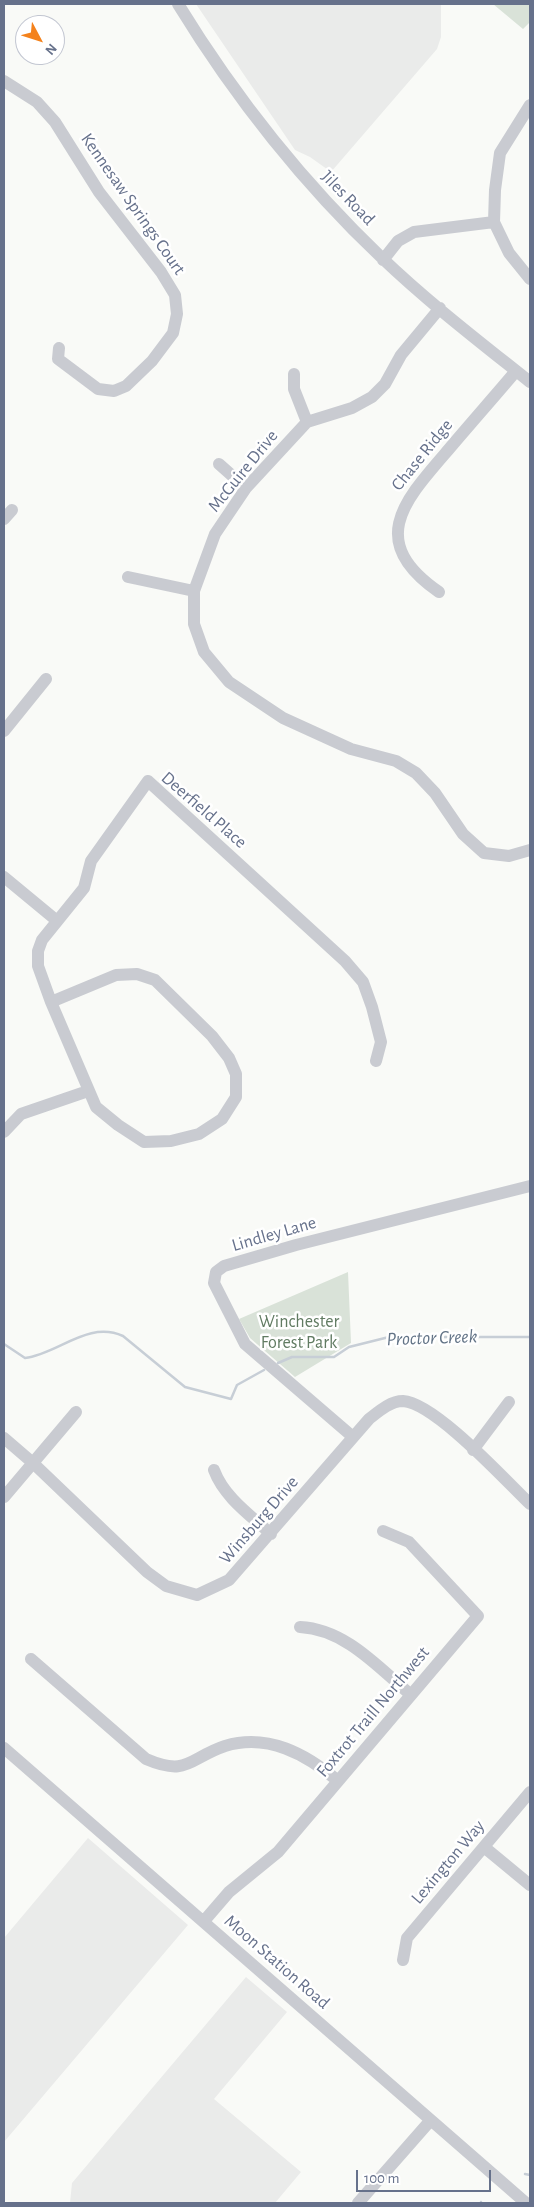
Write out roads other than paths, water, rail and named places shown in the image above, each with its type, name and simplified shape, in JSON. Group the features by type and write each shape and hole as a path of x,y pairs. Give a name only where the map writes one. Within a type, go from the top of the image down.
{"street":[{"name":"Jiles Road","path":"178,4 213,60 279,148 335,211 383,260 530,382"},
{"name":"Kennesaw Springs Court","path":"4,81 37,102 55,122 99,192 161,272 175,295 177,314 173,333 152,361 126,386 114,391 98,388 58,359 59,348"},
{"path":"530,105 500,152 495,190 494,222 509,253 530,279"},
{"path":"383,260 398,241 414,232 494,222"},
{"path":"294,374 294,389 306,422 352,408 372,397 385,384 401,355 440,308"},
{"name":"Chase Ridge","path":"440,592 421,579 411,567 401,547 398,521 402,509 416,486 516,371"},
{"name":"McGuire Drive","path":"306,422 246,488 215,534 194,591 194,624 204,652 229,682 283,718 351,749 396,761 416,773 435,793 463,834 484,853 509,856 530,850"},
{"path":"219,464 246,488"},
{"path":"128,577 194,591"},
{"path":"4,731 46,679"},
{"name":"Deerfield Place","path":"51,1002 116,975 137,974 155,980 212,1036 230,1058 236,1074 236,1097 222,1119 199,1134 171,1141 144,1142 96,1107 51,1002 38,966 38,951 42,940 56,920 84,888 91,862 148,781 345,961 363,982 381,1042 376,1061"},
{"path":"4,877 56,920"},
{"path":"4,1132 22,1114 88,1091"},
{"name":"Lindley Lane","path":"353,1438 245,1344 214,1283 216,1272 224,1266 296,1245 530,1186"},
{"name":"Winsburg Drive","path":"4,1438 33,1463 146,1572 166,1586 197,1595 229,1580 271,1534 369,1419 384,1407 402,1401 420,1406 442,1422 530,1504"},
{"path":"473,1450 509,1402"},
{"path":"4,1497 76,1412"},
{"path":"214,1470 219,1483 227,1494 271,1534"},
{"name":"Foxtrot Traill Northwest","path":"204,1921 229,1892 271,1860 478,1616 409,1542 383,1531"},
{"path":"300,1627 330,1632 346,1641 411,1695"},
{"path":"31,1659 146,1759 166,1767 189,1764 224,1746 252,1741 274,1744 297,1752 321,1767 338,1781"},
{"name":"Moon Station Road","path":"4,1748 526,2203"},
{"name":"Lexington Way","path":"403,1960 407,1938 530,1792"},
{"path":"484,1847 530,1885"},
{"path":"358,2203 430,2121"}],"waterway":[{"name":"Proctor Creek","path":"4,1344 25,1358 49,1351 85,1335 110,1332 123,1336 185,1387 231,1399 237,1385 264,1370"},
{"name":"Proctor Creek","path":"278,1363 292,1357 334,1357 349,1347 389,1337 530,1337"},
{"path":"525,2174 530,2175"}],"park label":[{"name":"Winchester Forest Park","path":"299,1332"}]}
